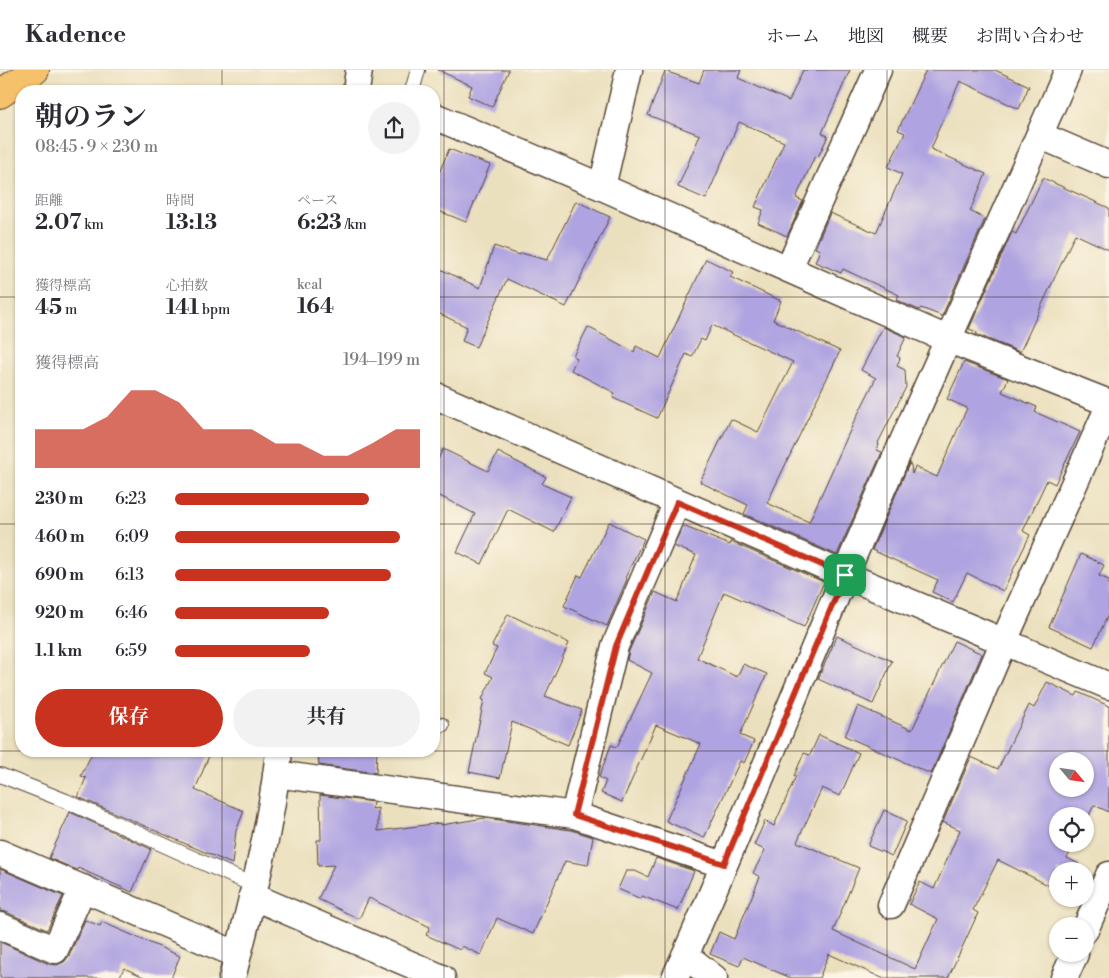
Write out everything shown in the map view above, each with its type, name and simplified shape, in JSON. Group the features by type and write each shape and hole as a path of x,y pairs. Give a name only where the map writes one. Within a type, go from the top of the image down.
{"highway":[{"path":"0,94 35,70"}],"street":[{"path":"602,187 629,70"},
{"path":"789,268 878,70"},
{"path":"714,978 680,966 947,339 1068,70"},
{"path":"440,119 789,268 947,339 1109,404 1004,641 891,905"},
{"path":"1039,135 1109,166"},
{"path":"440,398 845,575 1109,686"},
{"path":"574,815 616,646 677,502"},
{"path":"0,853 83,888 235,966 253,891 277,762 574,815 724,864"},
{"path":"1091,917 1109,875"},
{"path":"0,926 55,950 83,888"},
{"path":"253,891 442,978"},
{"path":"1064,978 1071,962"}],"lane":[{"path":"414,85 418,70"},
{"path":"0,775 66,801 253,891"}],"building":[{"path":"438,70 509,70 492,107 468,96 472,86"},
{"path":"704,70 741,70 738,78 789,101 803,70 850,70 822,133 828,136 818,157 815,156 796,198 803,201 787,236 758,223 763,210 755,207 784,142 739,122 706,199 678,187 700,135 648,115 665,71 699,83"},
{"path":"926,70 995,70 1029,86 1019,109 960,81 936,135 931,149 986,174 970,211 985,219 942,316 921,308 919,310 896,300 899,295 843,269 841,273 815,262 820,250 815,248 830,213 876,233 902,174 888,167 905,133 898,130"},
{"path":"449,149 490,165 466,222 440,211 440,171"},
{"path":"1043,178 1109,208 1109,250 1075,234 1020,352 976,334 977,332 969,329 1012,232 1016,234"},
{"path":"576,201 610,217 566,307 507,279 476,347 462,341 467,327 440,314 440,269 480,288 494,246 520,255 521,253 547,260"},
{"path":"706,259 733,272 730,277 781,301 773,320 840,351 767,503 809,522 876,378 861,370 883,327 906,337 897,356 900,358 897,366 905,370 906,387 878,443 877,450 882,452 837,555 744,514 748,505 700,482 731,419 758,432 793,362 712,325 705,341 701,339 692,357 686,354 657,418 613,398 615,393 571,370 577,358 573,356 588,327 634,352 636,346 660,358"},
{"path":"964,362 1008,379 1002,392 1037,407 1035,412 1080,432 1055,484 1047,480 1023,531 1030,535 1003,591 967,573 953,602 932,592 938,580 872,550 909,464 911,465 912,474 915,467 937,477 967,408 947,399"},
{"path":"443,449 488,471 498,452 546,477 542,484 571,497 554,532 508,509 482,564 457,552 475,514 440,496 440,455"},
{"path":"609,522 644,539 625,578 627,579 607,626 564,606 578,575 582,577"},
{"path":"683,526 730,545 731,542 824,582 804,627 724,592 697,658 737,677 743,664 767,674 740,735 754,741 744,763 740,761 704,838 666,821 701,744 656,725 622,802 601,793 606,781 599,777 611,745 617,747 652,673 627,660 629,651 655,592 677,602 696,555 674,546"},
{"path":"1081,554 1104,565 1099,576 1109,580 1109,613 1093,647 1049,627"},
{"path":"508,614 569,643 545,696 582,710 568,745 512,722 500,778 469,772 484,700 482,699 493,677 485,673 497,648 492,646"},
{"path":"837,636 892,661 873,704 818,679"},
{"path":"954,641 982,654 931,774 845,736 858,706 912,730"},
{"path":"1047,682 1076,696 1078,692 1109,706 1109,812 1094,805 1093,807 1049,807 1049,852 1070,852 1067,858 1075,862 1049,862 1049,886 998,860 973,910 978,913 948,978 882,978 829,954 819,978 791,978 743,957 739,966 710,954 719,932 734,939 760,877 753,873 765,850 754,845 765,821 774,826 804,753 810,755 819,735 859,753 840,796 822,788 797,842 859,868 833,931 915,969 938,919 909,904 920,882 934,889 960,830 943,822 971,757 998,769 1029,705 1034,708"},
{"path":"90,757 209,757 195,790 244,811 236,831 232,864 78,797 86,778 81,776"},
{"path":"318,757 377,757 376,773 319,765"},
{"path":"320,795 373,802 372,809 378,808 378,831 441,823 441,825 485,818 571,830 593,837 588,865 565,861 533,934 497,918 481,955 462,946 460,950 426,935 430,927 369,898 359,919 318,899 334,865 318,866 317,840 321,840"},
{"path":"884,810 907,821 892,856 868,846"},
{"path":"70,812 151,849 132,892 78,868 77,870 49,858"},
{"path":"656,858 694,871 678,910 642,896 641,899 618,889 626,871 635,871 648,877"},
{"path":"0,869 63,896 47,930 0,911"},
{"path":"85,920 100,926 102,922 180,956 171,978 146,978 124,968 119,978 0,978 0,942 49,964 57,965 64,962 69,956"}],"route":[{"path":"677,502 845,575 724,864 574,815 616,646 677,502"}]}
